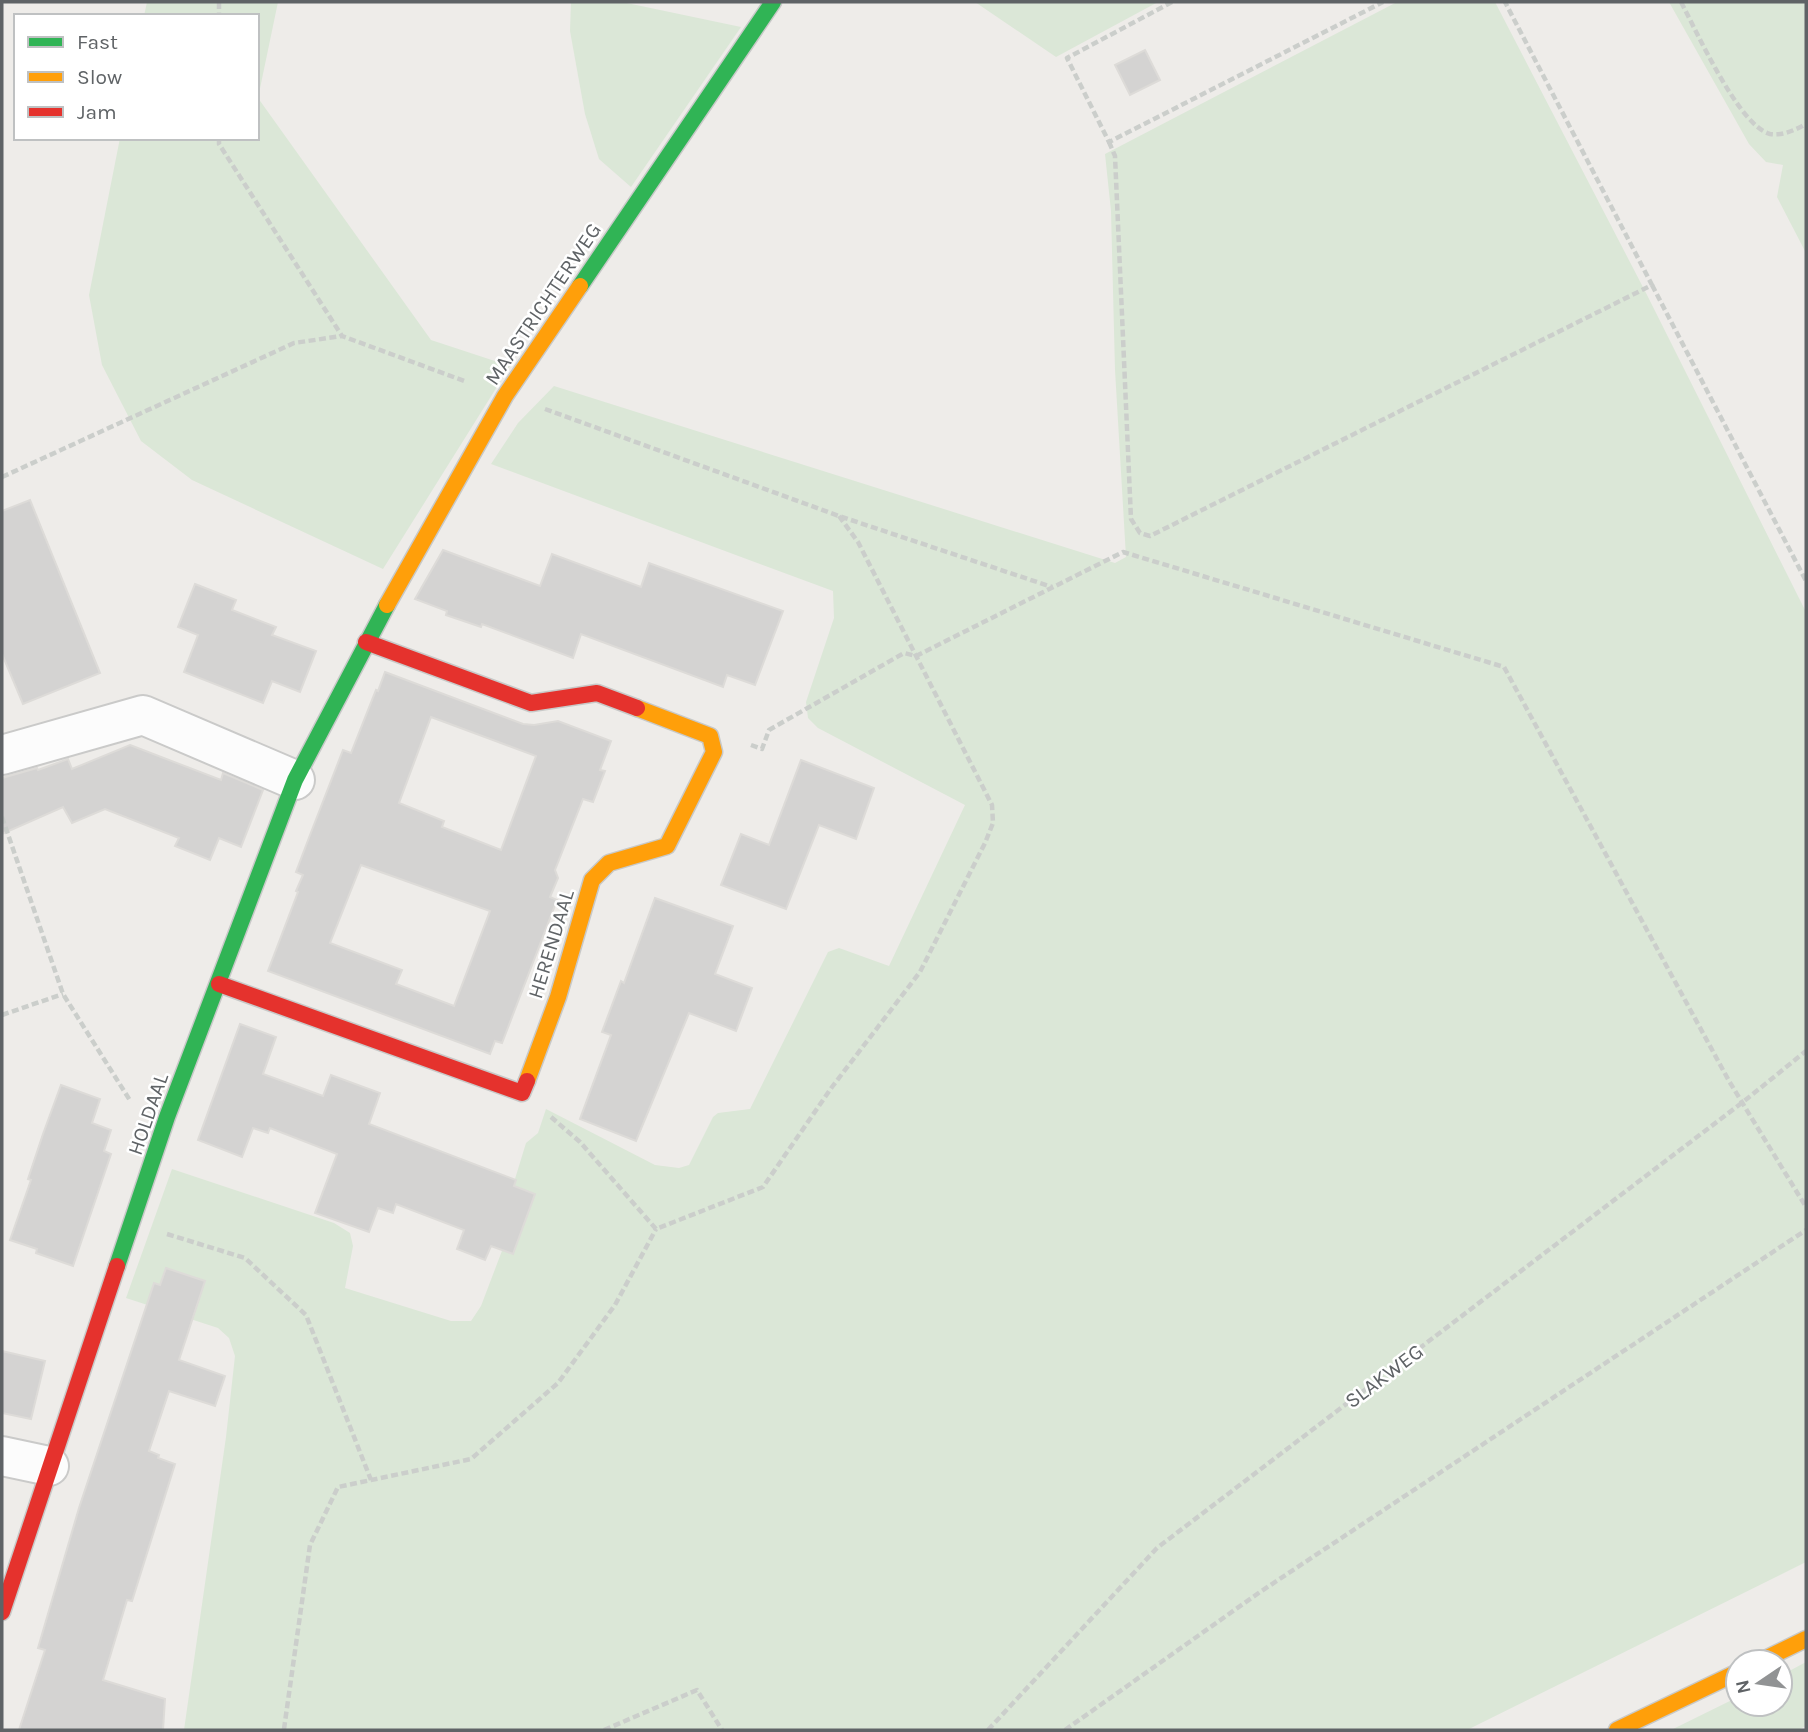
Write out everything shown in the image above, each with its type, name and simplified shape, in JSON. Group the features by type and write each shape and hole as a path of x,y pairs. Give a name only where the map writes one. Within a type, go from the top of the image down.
{"main road":[{"name":"MAASTRICHTERWEG","path":"366,642 505,396 773,2"},
{"path":"366,642 531,704 597,693 710,736 714,752"},
{"name":"HOLDAAL","path":"2,1612 167,1117 295,780 366,642"},
{"name":"HERENDAAL","path":"522,1093 558,997 592,880 609,863 667,846 714,752"},
{"path":"219,984 522,1093"},
{"path":"1788,1648 1806,1639"},
{"path":"1618,1730 1724,1679"}],"street":[{"path":"2,755 143,715 295,780"},
{"path":"2,1455 49,1466"}],"path":[{"path":"1172,2 1067,58 1115,156 1131,519 1140,533 1150,536 1652,285"},
{"path":"1110,142 1382,2"},
{"path":"1505,2 1806,581"},
{"path":"1681,2 1735,101 1753,125 1770,134 1784,134 1806,124"},
{"path":"219,140 219,144 342,336"},
{"path":"2,477 294,343 342,336 839,516 1052,587"},
{"path":"285,1730 310,1545 338,1488 471,1459 558,1383 615,1305 656,1229 763,1187 832,1087 920,972 985,843 993,823 992,805 858,541 839,516"},
{"path":"714,752 743,741 762,749 769,730 904,653 916,656 1123,552 1504,667 1742,1102 1806,1207"},
{"path":"2,817 63,994 132,1103 167,1117"},
{"path":"2,1016 63,994"},
{"name":"SLAKWEG","path":"988,1730 1157,1549 1806,1051"},
{"path":"522,1093 580,1142 656,1229"},
{"path":"133,1224 245,1258 306,1315 371,1480"},
{"path":"1065,1730 1260,1592 1806,1230"},
{"path":"604,1730 696,1690 722,1730"}],"green space":[{"path":"147,2 278,2 259,93 259,14 144,14"},
{"path":"571,2 622,2 741,27 631,187 599,159 585,114 570,31"},
{"path":"975,2 1158,2 1056,57"},
{"path":"1397,2 1495,2 1646,293 1806,612 1806,1562 1467,1730 184,1730 235,1356 229,1338 218,1328 126,1298 172,1169 334,1223 350,1233 353,1246 345,1288 451,1321 471,1321 481,1306 508,1235 511,1192 526,1143 538,1133 546,1109 655,1165 679,1168 689,1165 713,1117 718,1113 750,1109 828,952 839,948 889,966 965,805 818,728 808,718 806,702 834,618 833,591 491,464 518,423 554,386 1115,563 1126,557 1115,370 1111,211 1105,154"},
{"path":"1669,2 1806,2 1806,253 1777,197 1783,165 1766,162 1749,144"},
{"path":"259,99 431,340 510,366 383,569 192,480 141,441 102,365 89,295 120,140 259,140"},
{"path":"1806,1662 1806,1726 1798,1730 1671,1730 1724,1704 1724,1718 1794,1718 1794,1668"}],"building":[{"path":"1145,50 1160,80 1130,95 1115,65"},
{"path":"30,500 100,673 23,704 2,654 2,511"},
{"path":"443,550 540,586 552,554 641,587 649,563 783,611 755,685 727,675 723,687 581,634 573,658 482,624 481,627 446,615 447,611 415,599"},
{"path":"195,584 236,600 232,610 276,627 272,635 316,651 300,692 272,681 263,703 184,672 198,635 178,627"},
{"path":"385,672 523,724 558,721 611,741 600,770 605,771 593,802 583,799 555,870 558,878 550,897 557,900 502,1043 495,1041 490,1054 268,971 303,875 296,872 343,750 351,753 376,690 378,691","holes":["431,717 536,756 501,850 442,827 444,821 399,803","361,865 490,911 454,1006 396,984 402,970 330,943"]},
{"path":"130,745 221,780 223,773 263,790 241,847 219,838 210,860 175,846 179,838 105,809 72,823 63,807 2,834 2,778 37,768 38,770 68,759 72,769"},
{"path":"801,760 874,788 856,839 819,825 786,909 721,885 741,834 769,845"},
{"path":"655,898 733,926 715,974 752,988 736,1031 689,1013 636,1141 580,1119 611,1035 602,1032 621,981 624,983"},
{"path":"240,1024 276,1037 263,1074 323,1096 331,1075 380,1093 369,1124 516,1180 514,1186 535,1194 513,1254 491,1246 485,1260 457,1249 464,1230 396,1204 393,1213 378,1208 369,1232 315,1213 337,1154 270,1128 268,1133 253,1128 242,1157 198,1140"},
{"path":"61,1085 100,1099 92,1123 111,1130 104,1151 111,1154 73,1266 10,1240"},
{"path":"166,1268 205,1281 179,1360 225,1376 215,1406 169,1391 149,1451 159,1455 158,1458 175,1464 132,1601 127,1600 103,1680 165,1699 163,1730 19,1730 45,1650 38,1648 79,1508 154,1283 160,1285"},
{"path":"2,1351 45,1361 31,1419 2,1413"}],"traffic: fast":[{"path":"580,286 773,2"},
{"path":"117,1266 167,1117 295,780 387,605"}],"traffic: slow":[{"path":"387,605 505,396 580,286"},
{"path":"527,1081 558,997 592,880 609,863 667,846 714,752 710,736 637,708"},
{"path":"1788,1648 1806,1639"},
{"path":"1617,1730 1724,1679"}],"traffic: jam":[{"path":"366,642 531,703 597,693 637,708"},
{"path":"219,984 522,1093 527,1081"},
{"path":"2,1612 117,1266"}]}
